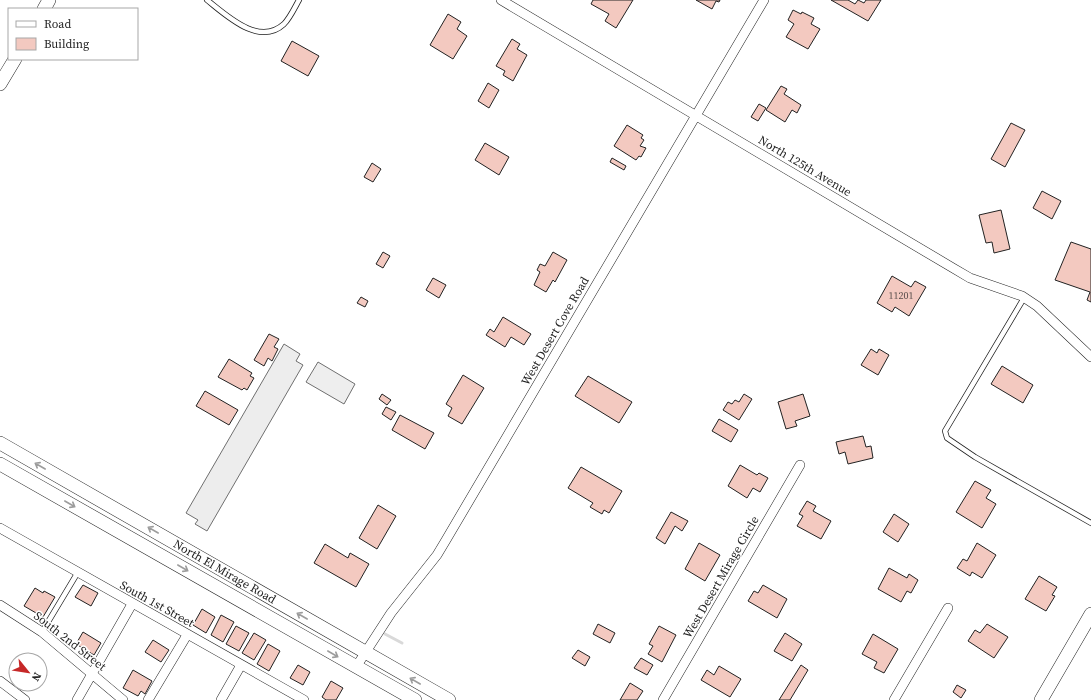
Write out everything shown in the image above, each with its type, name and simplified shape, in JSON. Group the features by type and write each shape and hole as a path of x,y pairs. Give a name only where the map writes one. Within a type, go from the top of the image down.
{"main road":[{"path":"0,84 14,60"},
{"name":"North El Mirage Road","path":"0,442 449,700"},
{"name":"North El Mirage Road","path":"0,464 415,700"},
{"path":"1041,700 1091,614"}],"street":[{"name":"North 125th Avenue","path":"501,0 970,278 1024,298 1036,306 1091,357"},
{"name":"West Desert Cove Road","path":"356,667 391,613 437,555 764,0"},
{"name":"West Desert Mirage Circle","path":"663,700 800,465"},
{"name":"South 1st Street","path":"0,528 299,699"},
{"name":"South 2nd Street","path":"0,604 42,632 123,700"},
{"path":"77,700 132,604"},
{"path":"894,700 948,608"},
{"path":"148,700 187,635"},
{"path":"221,700 241,665"},
{"path":"0,681 25,700"}],"lane":[{"path":"208,0 244,27 266,31 276,29 285,24 299,0"},
{"path":"1024,298 945,430 947,438 975,457 1091,523"},
{"path":"42,632 78,572"}],"shaded area":[{"path":"284,344 300,354 296,361 303,365 207,531 195,524 198,520 186,513"},
{"path":"318,362 355,384 344,404 306,382"}],"building":[{"path":"593,0 633,0 616,28 605,21 609,14 591,4"},
{"path":"696,0 720,0 719,2 716,1 712,9"},
{"path":"831,0 848,0 855,4 858,0 864,3 866,0 881,0 868,21"},
{"path":"793,10 801,14 802,12 814,18 811,24 820,29 808,49 786,37 794,24 788,20"},
{"path":"448,14 461,22 457,29 467,36 453,59 430,45"},
{"path":"512,39 520,44 517,49 527,55 513,81 503,75 505,71 496,66"},
{"path":"292,41 319,56 308,76 281,61"},
{"path":"488,83 499,90 489,108 478,101"},
{"path":"781,86 787,89 784,94 801,105 797,113 792,110 785,122 766,110"},
{"path":"759,104 766,108 758,121 751,117"},
{"path":"1011,123 1025,130 1005,167 991,159"},
{"path":"627,125 643,135 641,138 644,140 640,146 646,148 641,157 639,156 636,160 614,146"},
{"path":"485,143 509,157 499,175 475,160"},
{"path":"612,158 626,166 624,170 610,162"},
{"path":"372,163 381,169 373,182 364,177"},
{"path":"1042,191 1061,201 1052,219 1033,208"},
{"path":"1001,210 1010,249 994,253 992,242 986,243 979,215"},
{"path":"1071,242 1091,249 1091,302 1087,300 1090,292 1055,280"},
{"path":"383,252 390,256 383,268 376,264"},
{"path":"553,252 567,260 555,282 553,280 546,292 534,285 540,272 537,270 540,264 545,266"},
{"path":"892,276 911,287 915,281 926,287 909,316 895,307 892,312 877,303"},
{"path":"433,278 446,285 439,298 426,290"},
{"path":"361,297 368,301 365,307 357,303"},
{"path":"503,317 531,334 524,345 511,337 505,347 486,335 490,329 494,332"},
{"path":"269,334 279,339 274,347 278,349 272,361 268,358 264,366 254,360"},
{"path":"871,349 877,353 879,349 889,355 878,375 861,365"},
{"path":"229,359 252,373 250,376 254,378 247,390 244,388 242,390 218,377"},
{"path":"1002,366 1033,385 1023,403 991,384"},
{"path":"463,375 484,388 462,424 448,416 452,408 446,404"},
{"path":"588,376 632,402 619,423 575,396"},
{"path":"205,391 238,410 229,425 196,406"},
{"path":"382,394 391,400 387,405 379,399"},
{"path":"744,394 752,399 739,420 723,410 728,402 732,404 735,400 739,402"},
{"path":"803,394 810,416 795,421 797,426 786,429 778,402"},
{"path":"386,407 396,412 391,420 382,414"},
{"path":"400,415 434,433 425,449 392,430"},
{"path":"719,419 738,430 731,442 712,431"},
{"path":"863,436 866,447 871,446 873,458 848,464 845,452 839,454 836,442"},
{"path":"740,465 757,475 759,473 768,478 760,492 753,488 747,498 728,486"},
{"path":"581,467 622,491 609,513 604,510 602,514 590,507 593,503 568,488"},
{"path":"975,481 991,490 986,498 996,504 982,528 956,512"},
{"path":"807,501 816,506 813,511 831,521 821,539 797,526 803,516 799,514"},
{"path":"378,505 396,516 377,549 359,538"},
{"path":"671,512 688,521 682,531 675,526 665,544 656,538"},
{"path":"894,514 909,524 898,542 883,532"},
{"path":"699,543 720,555 705,581 685,569"},
{"path":"977,543 996,555 982,578 972,572 970,576 957,568 963,559 967,561"},
{"path":"325,544 348,558 350,553 369,564 356,587 314,563"},
{"path":"889,568 907,578 909,574 918,580 911,593 907,591 901,602 878,589"},
{"path":"1039,576 1057,587 1052,595 1055,596 1046,611 1025,599"},
{"path":"83,585 98,593 91,606 75,597"},
{"path":"763,585 787,599 777,618 748,601 754,591 758,593"},
{"path":"35,588 43,593 44,591 55,597 43,617 24,606"},
{"path":"202,609 215,617 206,633 193,625"},
{"path":"221,615 234,622 223,642 211,635"},
{"path":"598,624 615,633 610,643 593,634"},
{"path":"987,624 1008,637 994,658 968,641 975,630 980,633"},
{"path":"236,626 249,633 239,651 226,644"},
{"path":"659,626 676,635 662,662 648,654 653,646 649,644"},
{"path":"83,632 101,643 94,655 76,644"},
{"path":"254,633 266,640 254,660 242,653"},
{"path":"785,633 802,644 792,661 774,651"},
{"path":"873,634 898,649 884,673 874,668 877,662 862,654"},
{"path":"153,640 169,650 161,662 145,652"},
{"path":"268,644 280,651 269,671 257,664"},
{"path":"578,650 590,657 585,666 572,658"},
{"path":"641,658 653,665 647,675 634,668"},
{"path":"298,665 310,672 303,685 290,678"},
{"path":"801,665 808,670 790,700 779,700"},
{"path":"719,666 741,679 730,697 701,680 707,670 714,675"},
{"path":"133,670 152,681 145,694 141,691 138,696 123,688"},
{"path":"331,681 343,688 336,700 326,700 322,697"},
{"path":"630,683 643,691 637,700 620,700"},
{"path":"957,685 966,690 961,698 953,692"}],"waterway":[{"path":"385,634 402,643"}]}
